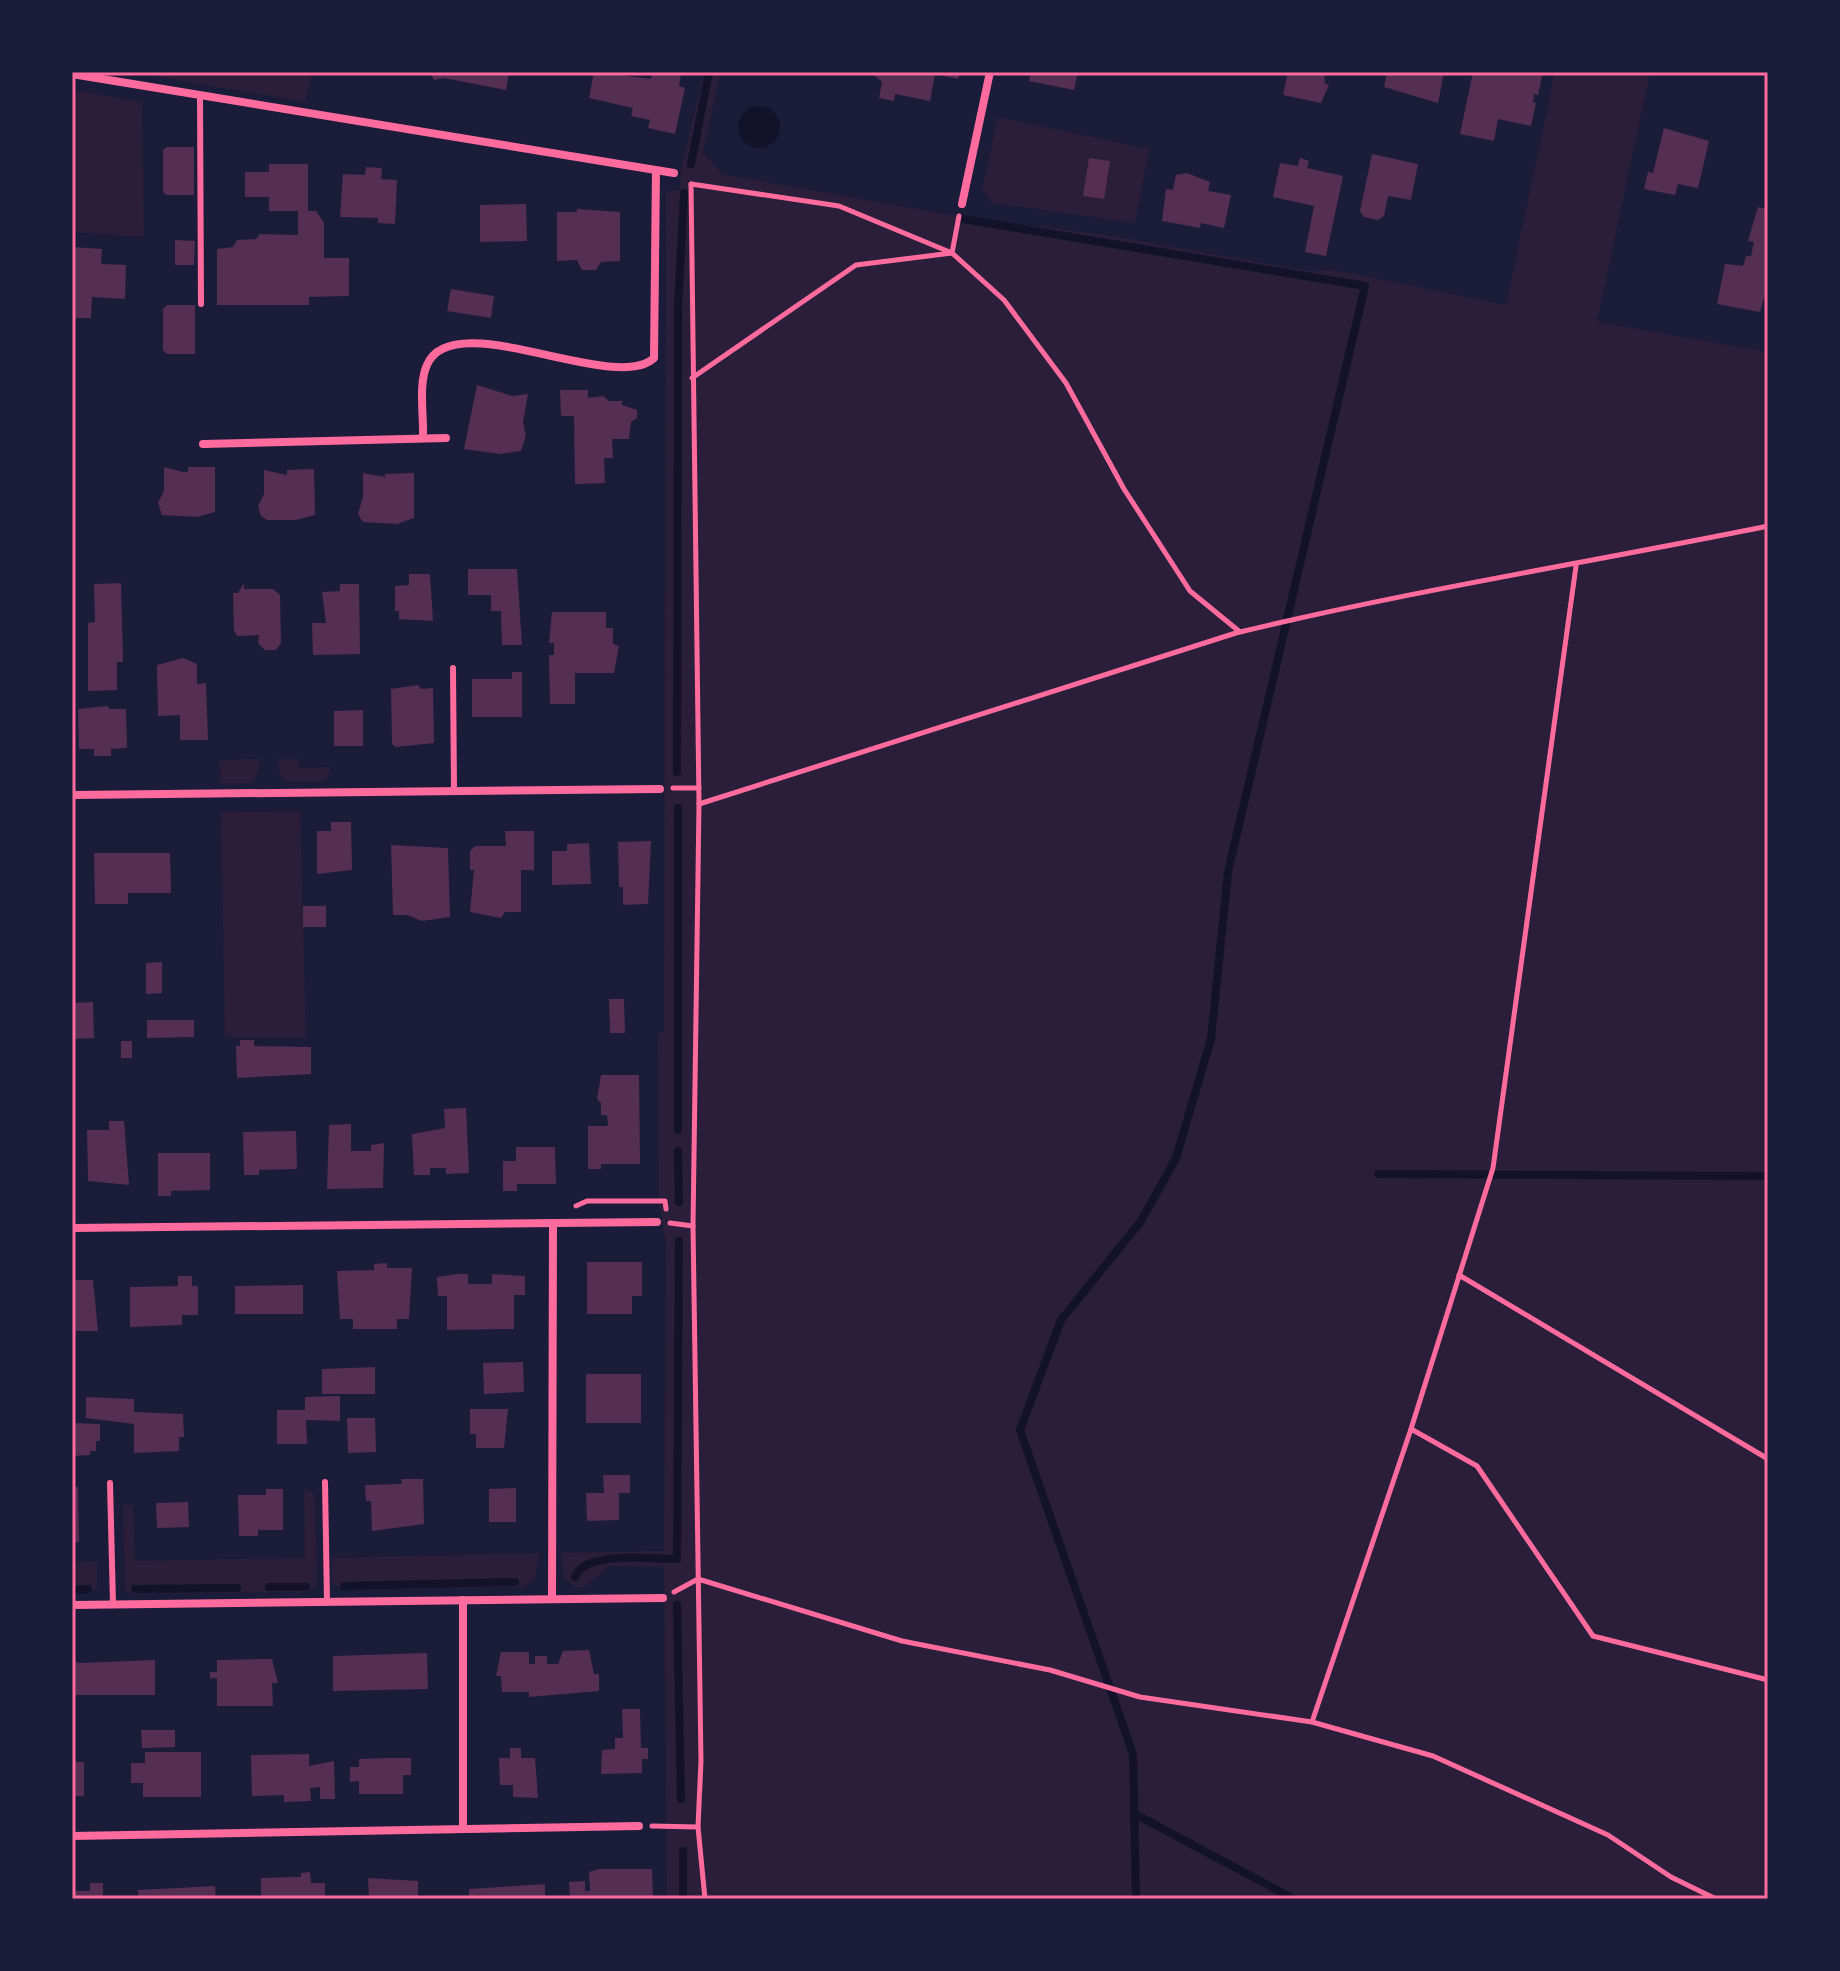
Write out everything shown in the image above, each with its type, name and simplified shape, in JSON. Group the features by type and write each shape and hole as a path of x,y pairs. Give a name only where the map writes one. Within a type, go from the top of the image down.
{"street":[{"path":"962,204 990,72"},
{"path":"72,74 674,173"},
{"path":"423,438 425,367 431,357 460,343 485,344 630,369 654,358 656,170"},
{"path":"203,444 446,438"},
{"path":"72,795 660,789"},
{"path":"72,1228 657,1222"},
{"path":"552,1598 553,1223"},
{"path":"72,1605 663,1598"},
{"path":"463,1600 463,1829"},
{"path":"72,1836 639,1826"}],"lane":[{"path":"200,95 201,304"},
{"path":"453,668 454,791"},
{"path":"325,1482 327,1601"},
{"path":"110,1483 113,1604"}],"path":[{"path":"674,173 677,178 691,184 839,206 952,253 1004,300 1066,383 1124,489 1190,591 1240,632"},
{"path":"691,184 691,379 699,788 693,1226 701,1761 698,1827 705,1899"},
{"path":"952,253 962,204"},
{"path":"691,379 856,265 952,253"},
{"path":"699,804 1240,632 1351,606 1576,566 1768,526"},
{"path":"1312,1722 1411,1429 1493,1168 1576,566"},
{"path":"660,789 699,788"},
{"path":"1459,1275 1768,1459"},
{"path":"1411,1429 1477,1466 1593,1636 1768,1680"},
{"path":"663,1598 698,1579 902,1641 1050,1670 1140,1697 1312,1722 1433,1756 1608,1835 1671,1877 1716,1899"},
{"path":"639,1826 698,1827"}],"shaded area":[{"path":"130,72 312,72 305,102"},
{"path":"704,72 720,72 703,153 722,174 945,214 1112,236 1314,272 1329,269 1506,305 1555,72 1650,72 1597,322 1768,352 1768,1899 667,1899 664,1567 609,1566 584,1587 575,1587 564,1578 561,1553 664,1551 666,1244 659,1203 658,1033 664,1032 666,191 680,190 681,170"},
{"path":"72,90 142,102 144,237 72,232"},
{"path":"759,106 774,112 780,127 774,142 759,148 744,142 738,127 744,112"},
{"path":"998,117 1149,149 1135,223 992,203 982,189"},
{"path":"259,759 259,770 252,783 221,783 219,760"},
{"path":"278,759 298,759 298,768 331,767 326,781 286,781 279,773"},
{"path":"300,811 306,1037 225,1037 221,812"},
{"path":"304,1489 313,1493 315,1500 317,1585 308,1592 131,1594 125,1590 123,1505 133,1505 135,1561 305,1558"},
{"path":"539,1553 535,1579 523,1587 343,1590 332,1583 332,1558"},
{"path":"97,1561 97,1590 72,1595 72,1562"}],"building":[{"path":"430,72 509,72 506,90 444,78 434,80"},
{"path":"594,72 651,79 652,72 681,74 679,86 685,88 675,134 648,128 650,120 631,116 633,108 589,98"},
{"path":"871,72 960,72 958,79 935,74 930,101 895,94 894,101 879,98 882,82"},
{"path":"1031,72 1078,72 1074,90 1029,81"},
{"path":"1288,72 1324,72 1325,84 1329,85 1321,103 1283,95"},
{"path":"1387,72 1444,72 1438,103 1384,87"},
{"path":"1473,72 1543,72 1538,95 1534,94 1533,102 1536,103 1531,126 1498,119 1494,141 1460,134"},
{"path":"1664,128 1709,141 1698,188 1678,184 1675,195 1644,189 1648,172 1653,173"},
{"path":"167,147 194,147 194,195 167,195 163,192 163,150"},
{"path":"1372,154 1418,164 1411,200 1388,196 1384,216 1378,220 1364,217 1360,211"},
{"path":"1089,158 1110,161 1104,199 1083,196"},
{"path":"1300,158 1309,161 1307,168 1343,176 1326,256 1305,252 1314,206 1273,197 1280,163 1298,166"},
{"path":"269,164 308,164 308,211 316,211 324,223 324,258 349,258 349,296 309,297 309,305 217,305 217,249 233,247 237,240 256,239 260,234 298,235 298,211 269,211 269,197 245,197 245,172 269,172"},
{"path":"366,167 382,168 381,179 397,180 395,224 378,223 378,218 340,217 343,174 365,175"},
{"path":"1187,173 1210,182 1208,191 1231,195 1224,228 1201,223 1200,228 1162,221 1166,189 1173,190 1176,175"},
{"path":"526,204 527,241 480,242 480,205"},
{"path":"1758,207 1768,209 1768,284 1760,312 1717,304 1725,264 1743,266 1746,256 1751,256 1754,242 1748,241"},
{"path":"577,209 620,212 620,261 601,262 596,270 582,270 577,260 557,261 557,212 577,212"},
{"path":"175,240 195,241 194,265 175,265"},
{"path":"72,247 102,249 101,264 126,265 125,299 92,297 91,318 72,318"},
{"path":"451,289 494,296 491,318 447,311"},
{"path":"167,305 195,305 195,354 167,354 163,350 163,309"},
{"path":"477,385 512,396 528,394 523,422 526,435 521,451 500,454 464,449"},
{"path":"560,390 588,390 588,398 603,396 609,401 622,401 622,405 637,410 637,418 631,422 629,439 612,439 613,458 604,458 605,483 575,484 574,416 561,416"},
{"path":"164,467 188,472 188,467 215,467 215,512 197,517 162,515 158,503 164,491"},
{"path":"314,469 315,515 296,520 267,520 261,516 258,506 264,494 264,470 287,475 287,470"},
{"path":"363,473 385,477 385,474 414,473 414,518 397,524 363,522 358,514 363,497"},
{"path":"468,569 517,569 522,645 502,645 501,611 491,611 491,595 468,595"},
{"path":"409,574 430,574 433,621 399,619 399,611 395,611 395,586 409,585"},
{"path":"121,583 123,662 117,662 117,690 88,691 88,623 95,622 94,584"},
{"path":"244,583 244,589 273,589 280,595 281,643 276,650 265,650 258,643 259,635 237,636 234,631 233,593 238,593"},
{"path":"340,584 359,584 360,654 313,655 312,623 326,623 322,592 340,591"},
{"path":"552,612 606,612 606,628 613,628 613,644 619,646 614,673 575,673 575,704 550,704 549,655 554,655 554,643 549,643"},
{"path":"183,658 197,664 197,684 206,683 208,740 180,740 180,715 158,716 157,665"},
{"path":"512,672 522,672 522,717 472,717 472,679 512,679"},
{"path":"418,685 421,689 433,688 434,743 396,747 392,744 391,689"},
{"path":"108,706 109,709 126,709 127,748 111,749 111,756 94,756 94,749 79,749 78,709"},
{"path":"363,710 363,746 334,746 334,711"},
{"path":"331,822 351,822 352,870 317,874 317,831 331,831"},
{"path":"505,831 534,831 534,870 521,870 521,912 505,912 501,918 470,912 474,870 470,870 470,851 475,846 506,846"},
{"path":"651,841 648,904 623,905 623,887 619,887 618,842"},
{"path":"589,843 591,884 552,885 552,851 567,851 567,844"},
{"path":"391,845 448,848 450,917 422,921 407,915 393,915"},
{"path":"94,853 170,853 171,893 128,893 128,904 95,904"},
{"path":"303,906 326,906 326,927 303,927"},
{"path":"162,962 162,993 146,994 146,963"},
{"path":"609,999 624,999 625,1033 610,1033"},
{"path":"93,1002 94,1038 72,1039 72,1003"},
{"path":"147,1020 194,1020 194,1037 147,1038"},
{"path":"240,1040 254,1040 254,1046 311,1047 311,1074 237,1078 236,1046 240,1046"},
{"path":"121,1041 132,1041 132,1058 121,1058"},
{"path":"601,1075 639,1075 640,1164 601,1164 601,1169 588,1169 588,1126 608,1126 607,1115 601,1115 601,1103 597,1099"},
{"path":"466,1108 469,1173 446,1174 446,1168 430,1168 430,1175 414,1175 412,1134 445,1128 444,1109"},
{"path":"109,1121 124,1121 129,1185 88,1181 87,1130 109,1130"},
{"path":"351,1124 351,1151 371,1151 371,1145 384,1143 383,1188 327,1189 329,1125"},
{"path":"296,1131 297,1169 259,1170 259,1175 244,1175 243,1132"},
{"path":"516,1147 555,1147 556,1184 517,1184 517,1191 503,1191 503,1161 516,1161"},
{"path":"158,1153 210,1153 210,1190 171,1191 171,1196 158,1196"},
{"path":"587,1262 642,1262 642,1296 632,1296 632,1314 587,1314"},
{"path":"387,1263 387,1268 412,1268 409,1319 397,1319 397,1329 353,1329 353,1319 340,1319 337,1271 374,1270 374,1264"},
{"path":"468,1274 468,1284 492,1284 492,1274 525,1276 525,1295 514,1295 514,1329 447,1330 447,1296 438,1296 437,1277"},
{"path":"178,1276 192,1276 192,1286 198,1286 198,1315 182,1315 182,1325 130,1327 130,1287 178,1286"},
{"path":"72,1280 93,1280 98,1331 72,1331"},
{"path":"303,1285 303,1314 235,1314 235,1286"},
{"path":"523,1362 524,1392 484,1394 483,1363"},
{"path":"375,1367 375,1394 322,1394 322,1369"},
{"path":"586,1374 641,1374 641,1423 586,1423"},
{"path":"340,1396 340,1421 306,1420 307,1444 277,1444 277,1410 305,1410 305,1397"},
{"path":"86,1397 134,1399 134,1412 183,1414 184,1437 179,1437 179,1451 134,1453 134,1424 86,1418"},
{"path":"470,1409 508,1409 504,1448 476,1448 476,1434 470,1434"},
{"path":"347,1418 375,1418 376,1452 348,1453"},
{"path":"72,1423 100,1424 100,1441 96,1441 96,1451 90,1451 90,1455 72,1456"},
{"path":"603,1475 630,1475 630,1493 619,1493 619,1520 587,1521 586,1493 604,1493"},
{"path":"401,1479 423,1479 424,1524 372,1531 371,1501 366,1501 365,1485 402,1484"},
{"path":"72,1487 78,1487 79,1542 72,1542"},
{"path":"516,1488 516,1522 489,1522 489,1489"},
{"path":"266,1489 283,1489 283,1530 258,1530 258,1536 239,1536 238,1495 266,1495"},
{"path":"188,1502 189,1527 157,1528 156,1503"},
{"path":"589,1650 594,1674 599,1674 599,1691 529,1697 529,1692 502,1692 501,1676 496,1676 501,1652 529,1652 529,1664 535,1664 535,1656 547,1656 547,1664 558,1664 563,1651"},
{"path":"427,1653 428,1689 333,1691 333,1656"},
{"path":"272,1659 278,1683 272,1683 273,1706 217,1706 217,1678 210,1678 210,1672 217,1672 217,1660"},
{"path":"72,1660 79,1663 155,1660 155,1695 72,1695"},
{"path":"622,1709 640,1709 641,1748 648,1748 648,1759 642,1759 642,1773 601,1774 602,1750 615,1749 615,1738 623,1738"},
{"path":"141,1730 175,1730 175,1747 142,1748"},
{"path":"510,1748 521,1748 521,1758 535,1758 538,1798 513,1797 513,1785 500,1785 499,1758 510,1758"},
{"path":"145,1752 201,1752 201,1797 143,1797 143,1783 131,1783 131,1763 145,1763"},
{"path":"309,1754 309,1766 334,1761 335,1799 320,1799 320,1787 310,1788 311,1801 284,1802 284,1795 252,1796 251,1755"},
{"path":"411,1758 411,1775 403,1775 403,1794 359,1794 359,1781 350,1782 350,1767 359,1767 359,1759"},
{"path":"72,1762 84,1762 84,1796 72,1796"},
{"path":"599,1869 652,1869 653,1899 570,1899 569,1882 585,1881 585,1891 590,1891 589,1872"},
{"path":"310,1872 311,1883 325,1883 325,1899 261,1899 261,1878 301,1877 301,1873"},
{"path":"368,1878 418,1881 418,1899 369,1899"},
{"path":"90,1883 103,1883 103,1899 72,1899 72,1891 90,1891"},
{"path":"545,1884 545,1899 469,1899 469,1889"},
{"path":"215,1886 216,1899 139,1899 138,1890"}],"waterway":[{"path":"691,164 709,72"},
{"path":"677,772 678,308 684,193"},
{"path":"963,219 1365,286 1228,872 1211,1039 1176,1158 1141,1221 1061,1320 1020,1430 1133,1754 1136,1899"},
{"path":"678,808 678,1130"},
{"path":"678,1151 679,1202"},
{"path":"1378,1174 1768,1176"},
{"path":"575,1577 581,1568 605,1559 677,1559 679,1241"},
{"path":"344,1586 515,1582"},
{"path":"269,1587 306,1587"},
{"path":"135,1589 237,1588"},
{"path":"72,1590 88,1589"},
{"path":"677,1605 681,1799"},
{"path":"1135,1814 1294,1899"},
{"path":"683,1851 683,1899"}]}
